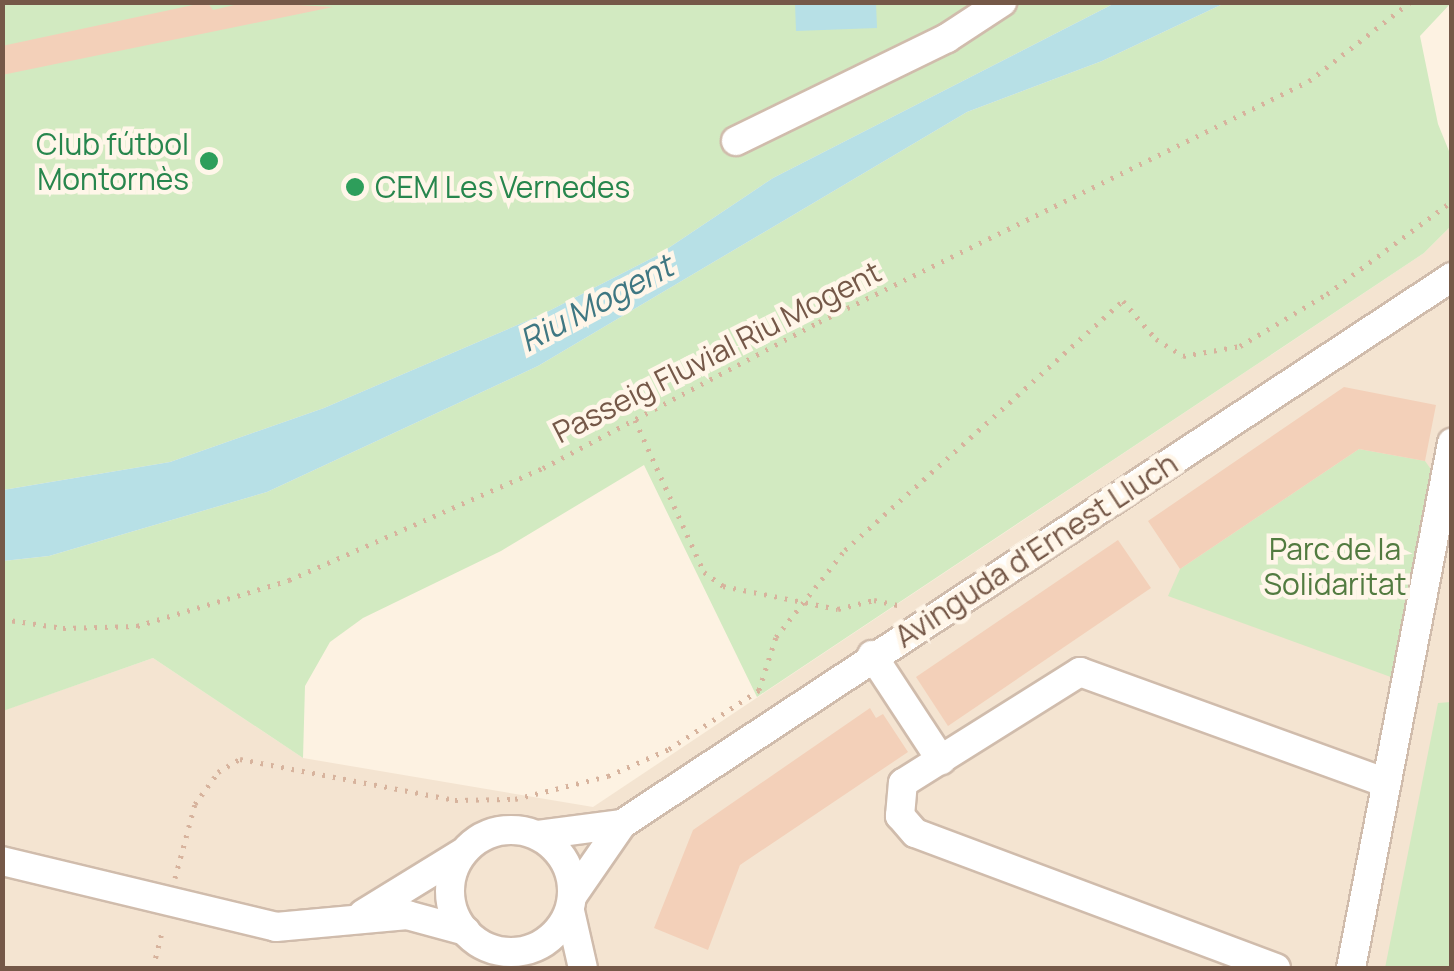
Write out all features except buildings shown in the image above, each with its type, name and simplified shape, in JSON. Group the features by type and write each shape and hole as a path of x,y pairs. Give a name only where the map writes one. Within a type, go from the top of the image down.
{"street":[{"path":"736,141 947,38 1002,2"},
{"name":"Avinguda d'Ernest Lluch","path":"622,824 872,655 1450,282"},
{"path":"1351,968 1452,443"},
{"path":"872,655 941,760"},
{"path":"1276,968 915,832 900,816 903,783 1080,672 1386,784"},
{"path":"2,861 276,928 408,915 521,952 539,946 622,824"},
{"path":"343,923 407,892 489,834 513,830 538,836 622,824"},
{"path":"538,836 562,856 583,968"},
{"path":"464,852 450,882 451,903 476,939 542,968"}],"path":[{"name":"Passeig Fluvial Riu Mogent","path":"2,619 64,628 138,626 290,580 635,420 819,322 1309,82 1410,2"},
{"path":"153,968 195,804 218,772 240,759 455,800 515,799 608,776 669,749 759,690 776,637 845,550 1123,302 1156,340 1183,356 1240,346 1327,294 1452,201"},
{"path":"635,420 704,572 722,586 838,610 900,602 917,626"}],"shaded area":[{"path":"1451,226 1451,968 3,968 2,711 153,658 303,758 593,807 1424,253"}],"green space":[{"name":"CEM Les Vernedes","path":"3,3 1115,3 773,178 658,255 543,314 324,408 170,462 3,490"},
{"path":"1225,3 1451,3 1420,36 1438,124 1451,156 1451,226 1424,253 757,697 644,465 501,551 363,618 330,642 305,686 303,758 153,658 3,711 3,561 49,556 267,492 538,366 967,112 1102,61"},
{"name":"Parc de la Solidaritat","path":"1359,449 1425,461 1438,479 1399,680 1168,596 1180,569"},
{"path":"1451,702 1451,968 1385,968 1438,703"}],"water":[{"path":"795,3 876,3 877,28 796,31"},
{"name":"Riu Mogent","path":"1115,3 1225,3 1102,61 967,112 538,366 267,492 49,556 3,561 3,490 170,462 324,408 543,314 658,255 773,178"}],"place":[{"name":"Club fútbol Montornès","path":"209,161"},
{"name":"CEM Les Vernedes","path":"355,187"}]}
